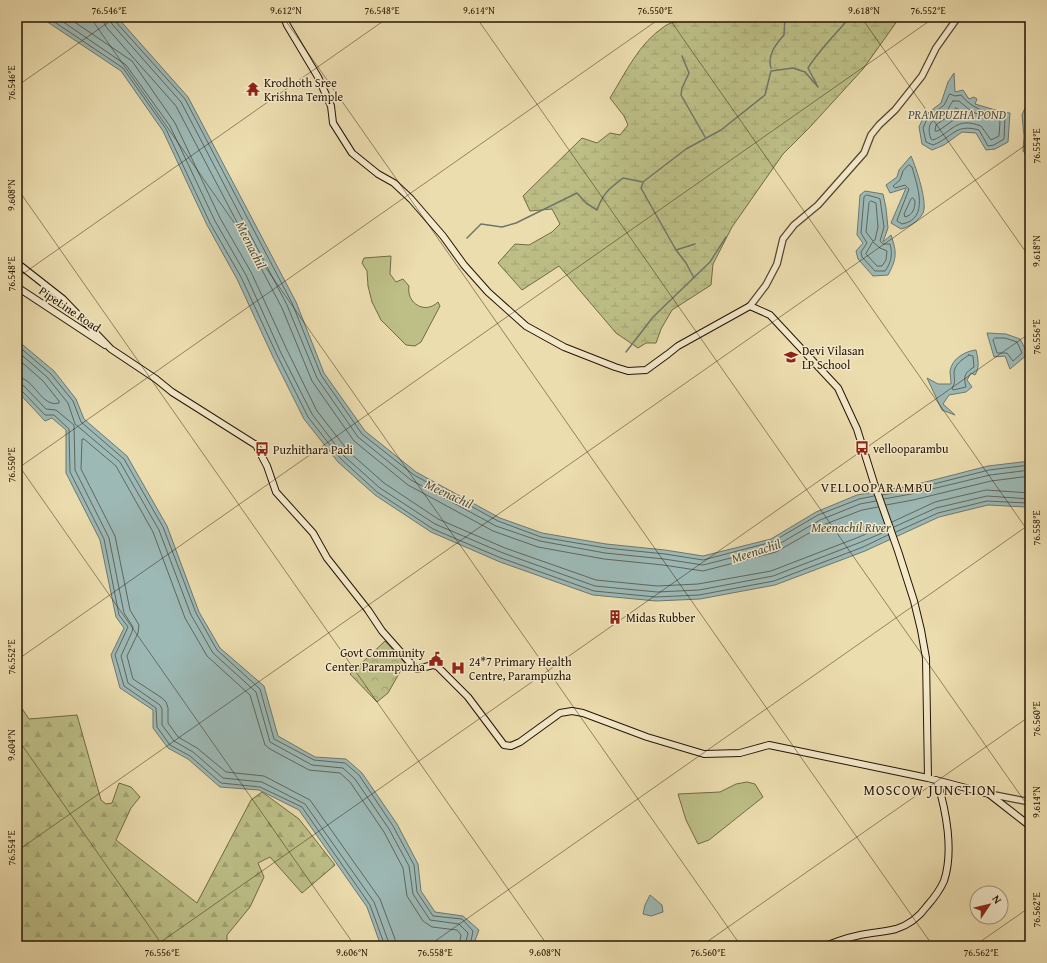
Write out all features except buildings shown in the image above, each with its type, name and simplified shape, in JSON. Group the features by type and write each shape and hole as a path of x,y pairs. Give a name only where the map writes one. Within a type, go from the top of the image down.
{"main road":[{"path":"284,17 287,25 318,77 331,106 333,123 352,153 378,174 394,183 411,199 443,236 464,265 488,292 526,326 564,347 615,367 628,370 646,370 678,346 750,306 770,315 838,388 857,429 914,601 921,630 926,658 928,778"},
{"path":"17,263 63,299 111,349 156,379 172,392 256,445 267,466 276,492 313,533 327,558 368,610 382,631 417,669 436,665 468,697 504,745 512,746 560,714 572,711 647,738 704,754 740,753 769,744 928,778 989,794 1030,826"},
{"name":"PipeLine Road","path":"17,287 111,349"},
{"path":"825,946 843,939 896,929 906,925 916,920 937,895 947,872 948,839 944,806 937,781"}],"street":[{"path":"750,306 766,285 777,264 783,239 794,225 818,205 864,153 871,135 895,110 922,76 936,48 958,17"},
{"path":"989,794 1030,802"}],"green space":[{"path":"692,17 900,17 863,69 783,154 732,227 713,264 711,285 672,310 661,329 656,343 646,343 638,348 616,333 559,266 522,290 498,263 515,244 529,245 552,232 560,224 552,209 530,211 523,196 582,138 597,143 610,133 620,135 628,125 624,116 610,98 628,68 640,49 656,33 668,24"},
{"path":"391,256 390,274 396,282 403,279 409,286 410,298 413,302 422,307 428,307 433,306 438,302 440,306 421,342 415,346 406,345 381,320 372,302 368,286 367,271 362,263 364,258"},
{"path":"385,641 405,663 388,693 377,702 350,674"},
{"path":"17,701 29,719 77,715 101,800 106,804 112,803 119,783 131,787 140,797 131,808 116,840 197,903 251,800 262,792 299,819 335,865 302,893 270,857 258,863 264,877 250,907 227,935 227,946 17,946"},
{"path":"747,782 755,784 763,797 709,840 698,844 686,820 678,794 720,792 736,784"}],"water":[{"name":"Meenachil River","path":"40,17 117,17 188,97 296,302 324,373 365,431 416,472 500,518 542,533 606,544 665,550 703,556 771,539 816,512 857,495 910,486 988,466 1030,461 1030,510 1026,507 988,505 939,517 865,551 775,585 700,599 656,601 593,595 500,562 431,532 375,495 338,462 304,419 237,279 207,225 163,131 121,71"},
{"name":"PRAMPUZHA POND","path":"954,73 955,92 963,90 969,99 974,97 977,99 975,104 1010,113 1008,142 995,149 986,150 976,133 962,132 944,145 932,150 922,144 919,127 924,116 941,103 948,82"},
{"path":"1030,100 1030,159 1023,151 1024,136 1022,115 1028,101"},
{"path":"911,156 923,193 924,208 923,213 916,221 901,229 891,223 906,188 890,193 886,185 897,177 899,170"},
{"path":"865,191 883,194 888,228 883,242 891,235 895,251 893,264 888,275 873,276 858,259 856,251 863,243 857,235 860,195"},
{"path":"987,333 1006,334 1020,339 1028,354 1010,369 1005,356 994,357"},
{"path":"17,340 54,371 76,399 84,419 127,456 167,526 199,612 220,648 264,686 278,736 315,757 346,759 362,773 397,824 418,864 421,891 435,912 463,916 479,930 473,946 381,946 367,907 299,810 259,790 220,787 188,759 168,748 153,728 153,710 120,688 111,655 124,628 116,617 100,540 66,473 66,430 52,418 45,421 17,391"},
{"path":"976,350 978,369 975,375 971,373 967,380 972,387 966,392 949,395 943,404 955,415 942,410 927,378 938,384 951,384 951,366 956,359 968,352"},
{"path":"650,895 662,905 663,912 651,916 643,914 645,905"}],"waterway":[{"path":"771,68 771,54 775,46 784,35 785,17"},
{"path":"467,238 481,224 502,227 516,223 577,193 586,203 597,210 607,191 623,178 643,182 686,149 721,130 765,95 771,71 793,68 805,72 818,87 808,68 850,17"},
{"path":"682,56 689,73 682,88 681,95 705,137"},
{"path":"643,183 641,188 676,250 695,244"},
{"path":"626,352 653,317 710,262 726,237"},
{"path":"676,250 686,263 694,278"}],"place":[{"name":"Krodhoth Sree Krishna Temple","path":"253,89"},
{"name":"Devi Vilasan LP School","path":"791,357"},
{"name":"vellooparambu","path":"862,448"},
{"name":"Puzhithara Padi","path":"262,449"},
{"name":"Midas Rubber","path":"615,617"},
{"name":"Govt Community Center Parampuzha","path":"436,659"},
{"name":"24*7 Primary Health Centre, Parampuzha","path":"458,668"}],"district":[{"name":"VELLOOPARAMBU","path":"877,487"},
{"name":"MOSCOW JUNCTION","path":"930,790"}],"water label":[{"name":"Meenachil","path":"251,245"},
{"name":"Meenachil","path":"449,494"},
{"name":"Meenachil","path":"756,551"}]}
